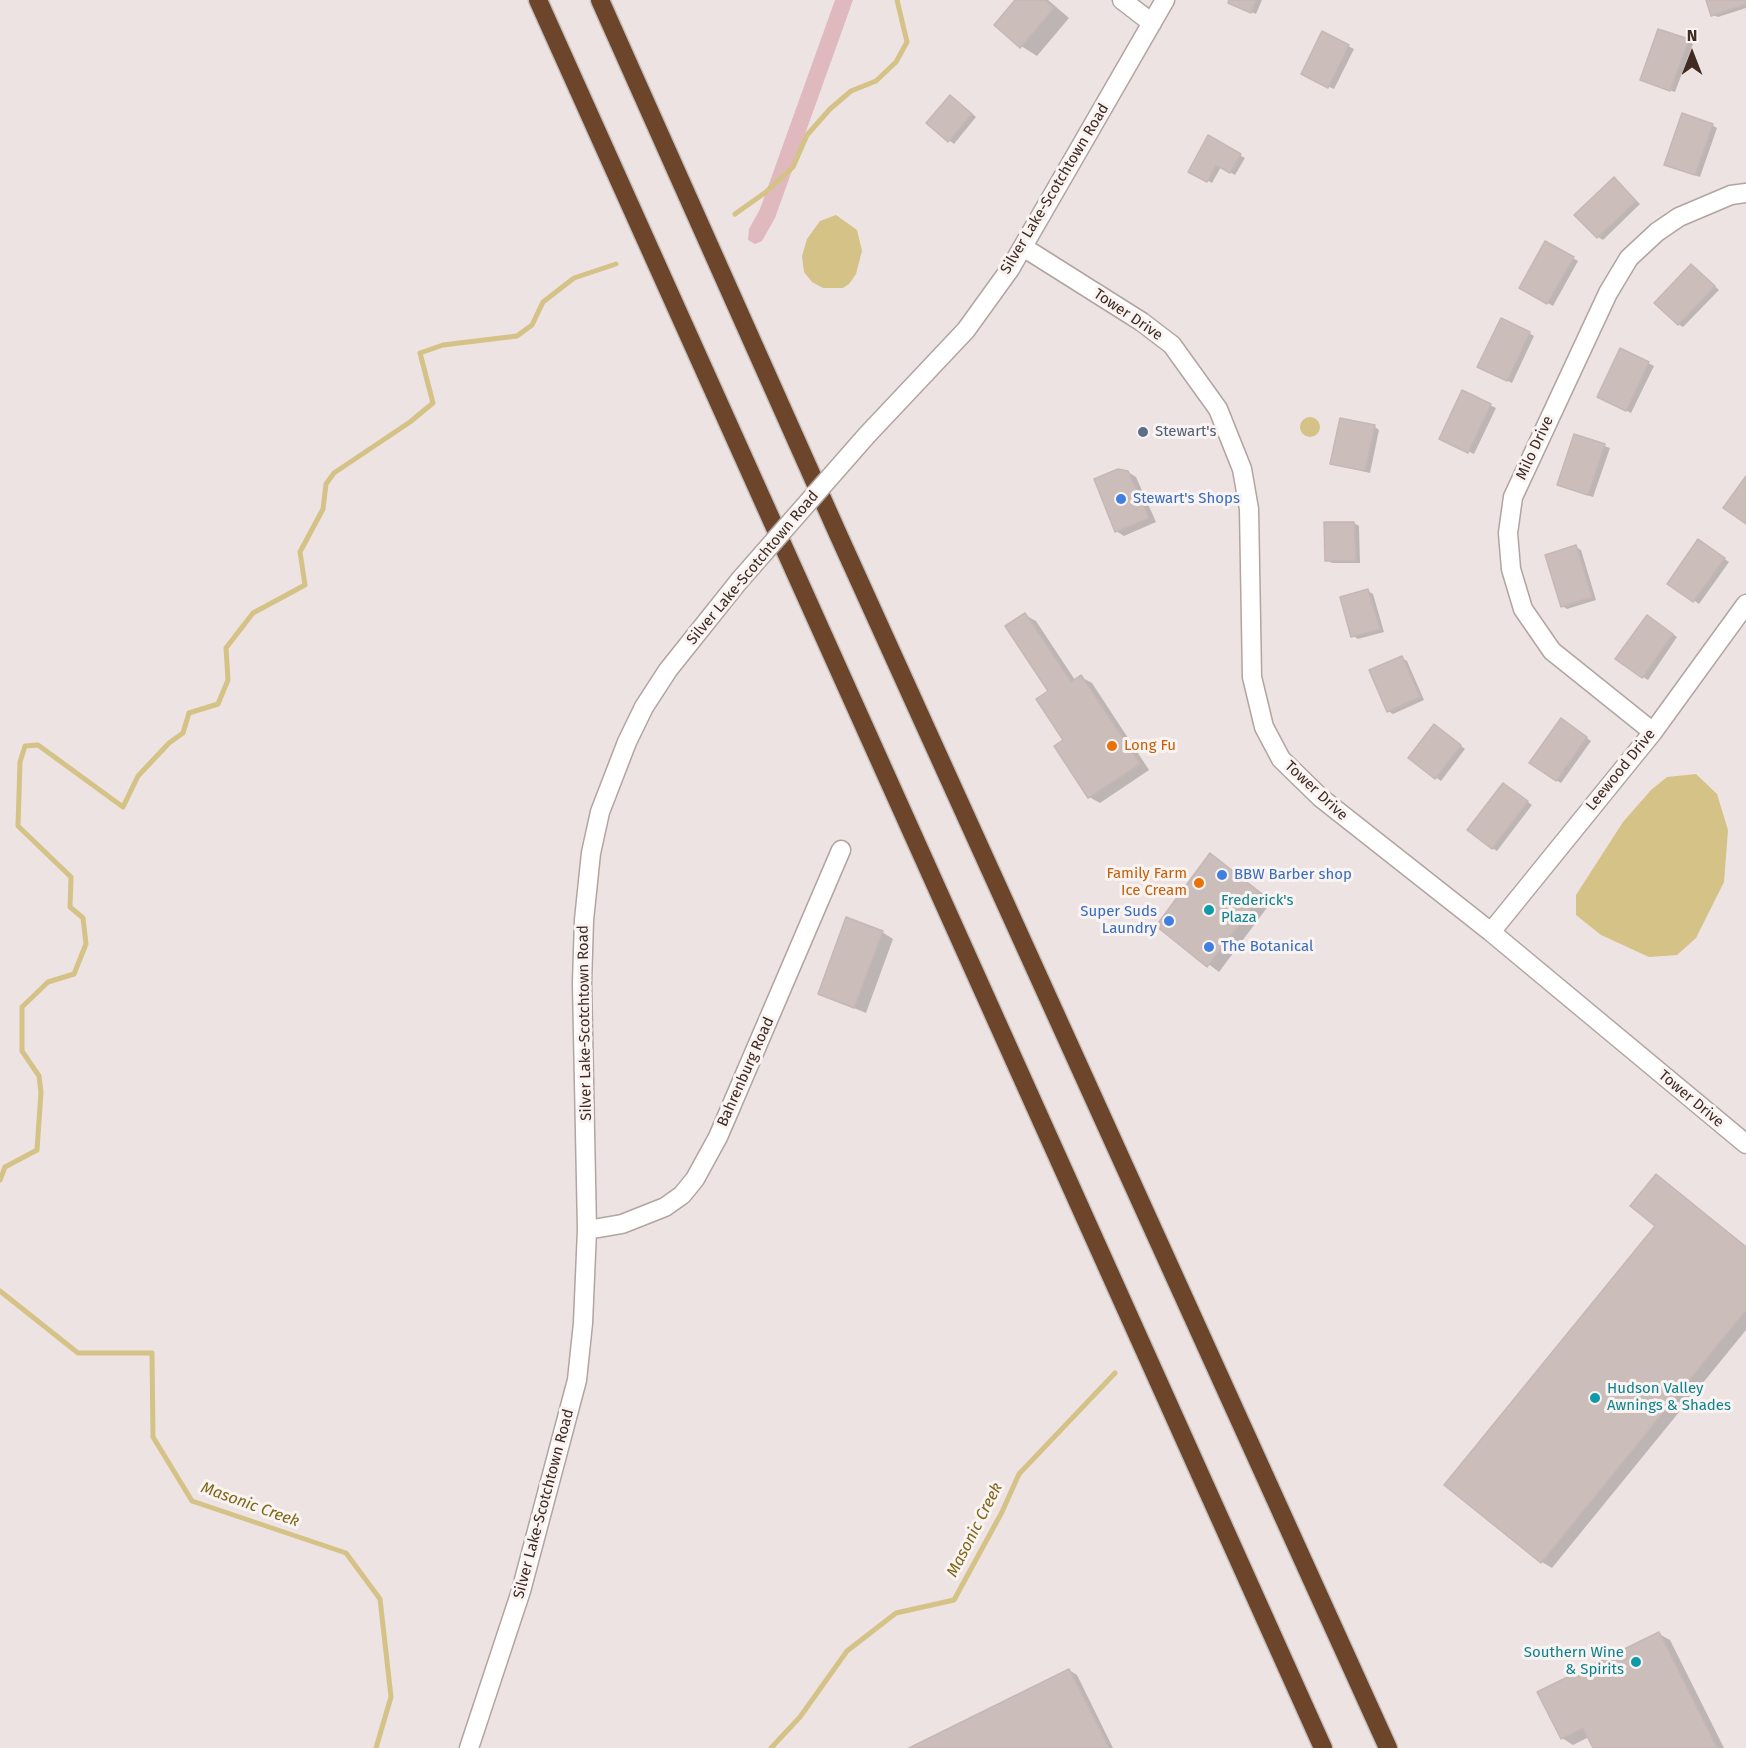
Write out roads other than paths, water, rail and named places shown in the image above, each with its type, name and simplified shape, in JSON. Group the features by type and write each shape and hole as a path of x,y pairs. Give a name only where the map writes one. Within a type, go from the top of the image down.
{"highway":[{"path":"538,0 1323,1748"},
{"path":"600,0 847,555 1388,1748"}],"street":[{"path":"1122,0 1152,23"},
{"name":"Silver Lake-Scotchtown Road","path":"469,1748 521,1591 577,1380 583,1323 587,1230 582,983 584,920 591,853 600,812 623,751 644,707 668,670 739,581 867,435 966,330 1023,247 1165,0"},
{"name":"Milo Drive","path":"1653,732 1552,651 1523,609 1511,569 1508,533 1513,497 1608,293 1629,258 1657,231 1679,217 1731,195 1746,193"},
{"name":"Tower Drive","path":"1023,247 1142,322 1172,345 1218,409 1242,469 1249,509 1252,677 1264,727 1281,759 1329,805 1491,932 1746,1144"},
{"name":"Leewood Drive","path":"1491,932 1653,732 1746,604"},
{"name":"Bahrenburg Road","path":"587,1230 622,1224 665,1207 682,1195 695,1179 718,1137 841,850"}],"waterway":[{"path":"735,214 766,192 793,167 807,135 830,109 851,91 876,81 896,62 907,42 897,0"},
{"path":"0,1180 5,1167 37,1150 41,1092 39,1076 22,1051 22,1007 48,982 74,974 86,944 83,918 70,907 71,877 18,826 20,762 25,746 38,745 123,807 138,776 169,743 183,733 189,713 218,704 228,680 226,648 253,613 305,585 300,552 323,509 326,484 334,473 410,422 433,403 420,353 443,345 517,336 532,325 543,302 574,278 616,264"},
{"name":"Masonic Creek","path":"0,1291 78,1353 152,1353 153,1437 192,1501 346,1553 380,1599 391,1697 376,1748"},
{"name":"Masonic Creek","path":"771,1748 800,1717 847,1651 896,1613 954,1600 1002,1512 1019,1474 1115,1373"}],"place":[{"name":"Stewart's","path":"1143,432"},
{"name":"Stewart's Shops","path":"1121,499"},
{"name":"Long Fu","path":"1112,746"},
{"name":"BBW Barber shop","path":"1222,875"},
{"name":"Family Farm Ice Cream","path":"1199,883"},
{"name":"Frederick's Plaza","path":"1209,910"},
{"name":"Super Suds Laundry","path":"1169,921"},
{"name":"The Botanical","path":"1209,947"},
{"name":"Hudson Valley Awnings & Shades","path":"1595,1398"},
{"name":"Southern Wine & Spirits","path":"1636,1662"}]}
